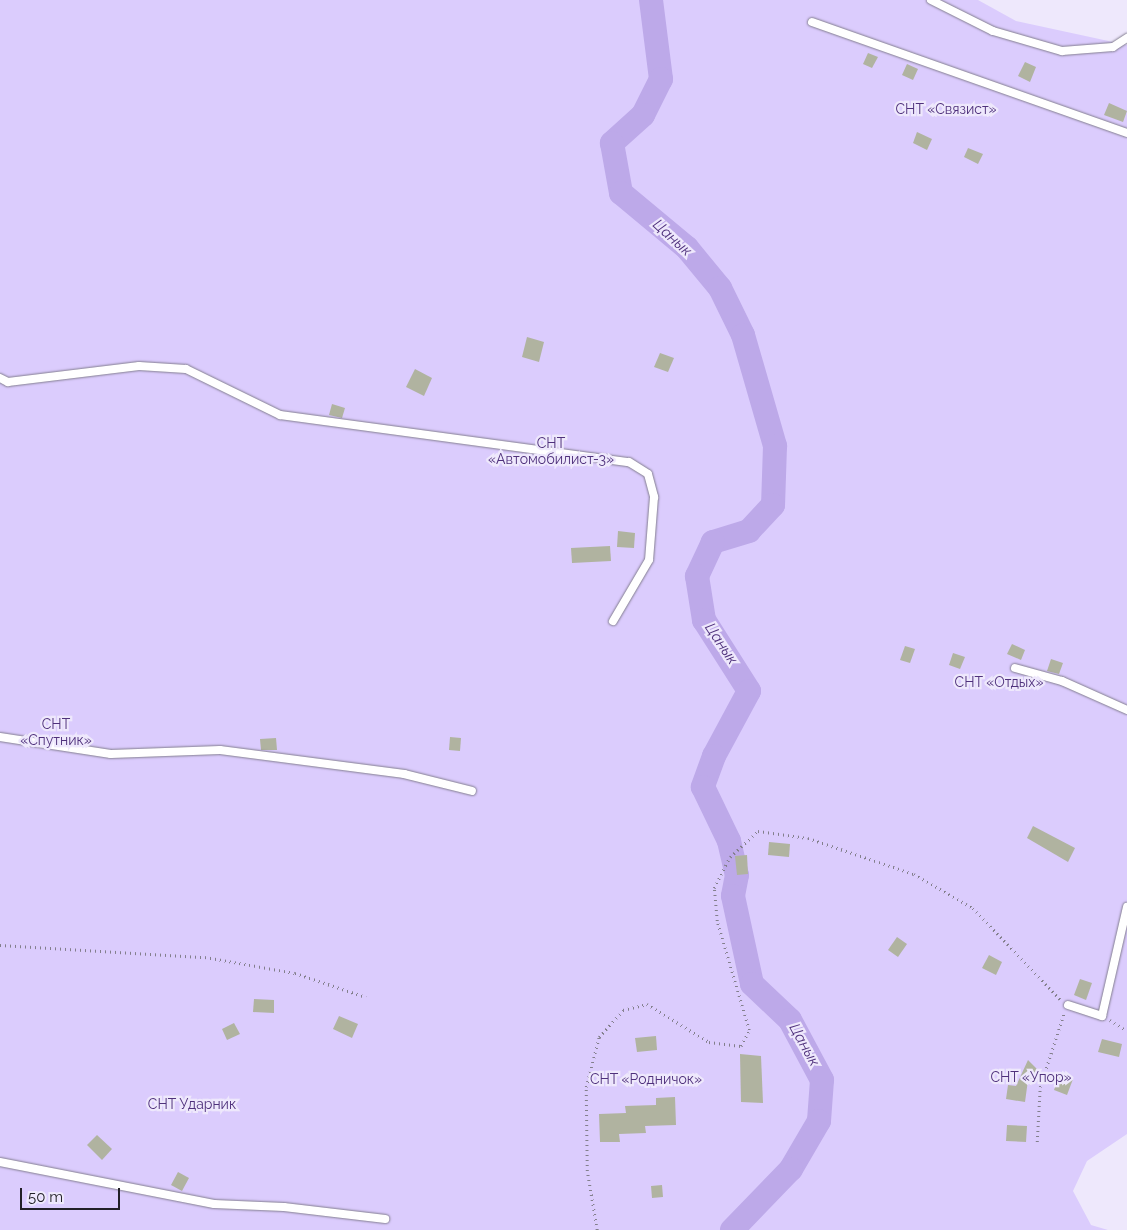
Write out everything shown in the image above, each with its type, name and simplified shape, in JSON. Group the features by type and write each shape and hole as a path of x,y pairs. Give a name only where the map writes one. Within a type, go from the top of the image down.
{"lane":[{"path":"931,0 993,31 1062,51 1113,47 1127,38"},
{"path":"812,22 1127,133"},
{"path":"0,378 8,382 139,366 186,369 280,415 629,462 648,474 654,497 649,560 613,621"},
{"path":"1015,668 1062,681 1127,710"},
{"path":"0,737 111,754 220,750 404,774 472,791"},
{"path":"1068,1004 1102,1016 1127,906"},
{"path":"0,1162 214,1204 284,1207 385,1219"}],"path":[{"path":"597,1230 587,1171 586,1087 599,1037 624,1010 647,1004 709,1042 741,1046 749,1030 716,921 714,888 730,857 758,831 808,838 914,874 973,908 1068,1004 1040,1086 1037,1142"},
{"path":"0,945 205,957 296,973 366,997"},
{"path":"1102,1016 1127,1031"}],"green space":[{"path":"0,0 978,0 1016,21 1127,45 1127,1134 1087,1161 1073,1191 1091,1225 1108,1230 0,1230"}],"building":[{"path":"868,53 878,57 872,68 863,64"},
{"path":"1025,62 1036,67 1030,82 1018,76"},
{"path":"907,64 918,69 913,80 902,75"},
{"path":"1109,103 1127,111 1123,122 1104,115"},
{"path":"917,132 932,139 927,150 913,143"},
{"path":"968,148 983,154 978,164 964,157"},
{"path":"527,337 544,342 539,362 522,357"},
{"path":"660,353 674,358 668,372 654,367"},
{"path":"415,369 432,378 424,396 406,387"},
{"path":"332,404 345,408 342,418 329,415"},
{"path":"618,531 635,533 634,548 617,547"},
{"path":"610,546 611,561 572,563 571,548"},
{"path":"1012,644 1025,650 1021,660 1007,654"},
{"path":"905,646 915,649 910,663 900,660"},
{"path":"953,653 965,657 960,669 949,665"},
{"path":"1051,659 1063,663 1059,674 1047,671"},
{"path":"450,737 461,738 460,751 449,750"},
{"path":"276,738 277,750 261,750 260,739"},
{"path":"1033,826 1075,848 1068,862 1027,838"},
{"path":"769,842 790,844 789,857 768,855"},
{"path":"747,855 748,874 737,875 735,856"},
{"path":"897,937 907,944 898,957 888,950"},
{"path":"989,955 1002,962 996,975 982,968"},
{"path":"1080,979 1092,983 1086,1000 1074,995"},
{"path":"254,999 274,1000 274,1013 253,1012"},
{"path":"339,1016 358,1024 352,1038 333,1029"},
{"path":"234,1023 240,1034 227,1040 222,1029"},
{"path":"656,1036 657,1050 637,1052 635,1038"},
{"path":"1102,1039 1122,1044 1119,1057 1098,1052"},
{"path":"740,1054 761,1056 763,1103 741,1102"},
{"path":"1028,1060 1039,1071 1033,1082 1028,1080 1025,1102 1006,1099 1008,1085 1016,1086"},
{"path":"1060,1074 1073,1079 1067,1095 1054,1090"},
{"path":"675,1097 676,1125 645,1126 646,1133 619,1134 620,1142 600,1142 599,1114 626,1113 625,1106 656,1105 656,1098"},
{"path":"1007,1125 1027,1126 1026,1142 1006,1141"},
{"path":"97,1135 112,1149 102,1160 87,1145"},
{"path":"178,1172 189,1178 182,1191 171,1185"},
{"path":"662,1185 663,1197 652,1198 651,1186"}],"waterway":[{"name":"Цанык","path":"651,0 661,79 643,115 612,143 621,193 687,248 720,288 743,335 775,446 773,505 749,531 713,542 697,576 704,620 749,691 714,756 703,787 729,841 737,875 733,896 752,984 790,1020 822,1080 819,1121 791,1169 732,1230"}],"park label":[{"name":"СНТ «Связист»","path":"946,109"},
{"name":"СНТ «Автомобилист-3»","path":"551,452"},
{"name":"СНТ «Отдых»","path":"999,682"},
{"name":"СНТ «Спутник»","path":"56,732"},
{"name":"СНТ «Упор»","path":"1031,1077"},
{"name":"СНТ «Родничок»","path":"646,1079"},
{"name":"СНТ Ударник","path":"192,1104"}]}
